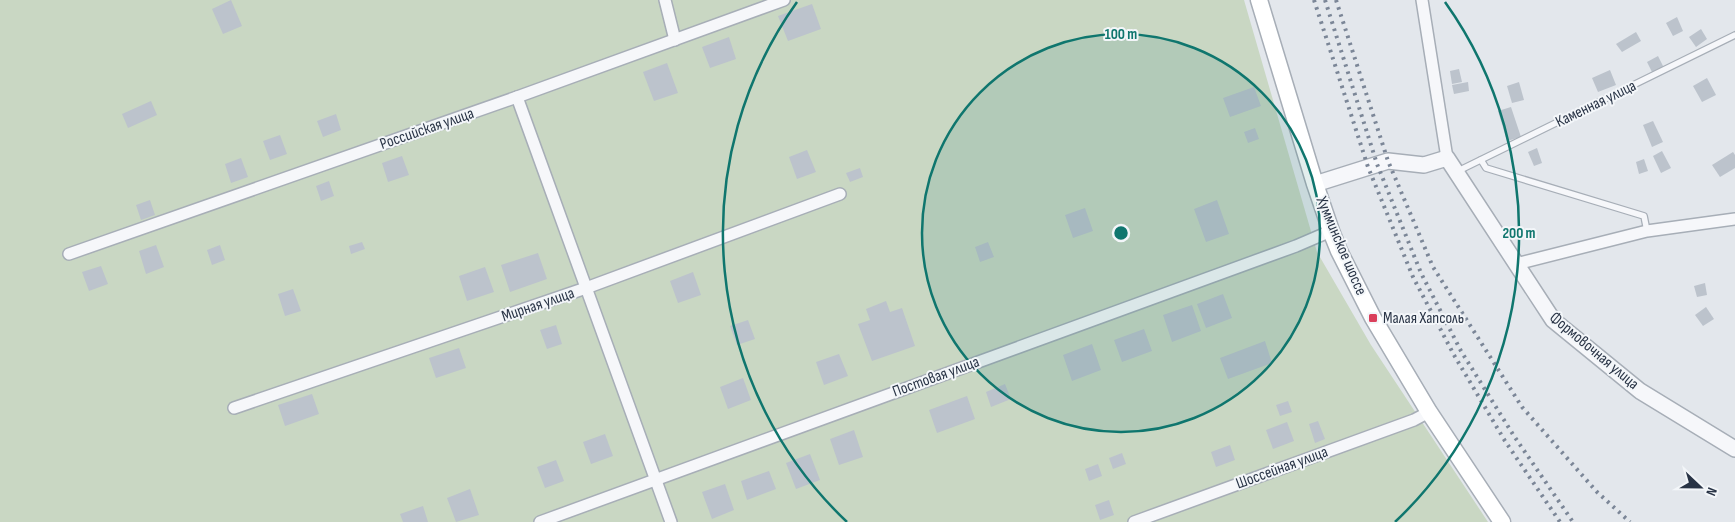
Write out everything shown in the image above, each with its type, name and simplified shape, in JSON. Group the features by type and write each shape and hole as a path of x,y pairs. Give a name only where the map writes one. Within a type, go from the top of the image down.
{"main road":[{"name":"Хумминское шоссе","path":"1259,0 1314,184 1331,231 1373,318 1429,412 1502,522"}],"street":[{"path":"666,0 675,40"},
{"name":"Российская улица","path":"68,254 517,97 784,0"},
{"path":"1314,184 1388,160 1424,166 1447,158 1422,0"},
{"path":"517,97 671,522"},
{"name":"Формовочная улица","path":"1447,158 1552,320 1640,391 1735,449"},
{"name":"Мирная улица","path":"234,408 586,288 840,194"},
{"path":"1516,264 1647,230 1735,220"},
{"name":"Постовая улица","path":"540,522 1296,246 1331,231"},
{"name":"Шоссейная улица","path":"1134,522 1414,420 1429,412"}],"lane":[{"name":"Каменная улица","path":"1456,172 1735,35"},
{"path":"1481,160 1486,168 1644,216 1647,230"}],"green space":[{"path":"0,0 1244,0 1317,252 1371,345 1488,522 0,522"}],"building":[{"path":"231,0 242,26 223,34 212,9"},
{"path":"812,4 821,29 788,41 778,16"},
{"path":"1677,17 1683,31 1673,36 1666,23"},
{"path":"1701,29 1707,39 1696,47 1689,37"},
{"path":"1636,32 1641,41 1622,52 1616,44"},
{"path":"729,37 736,59 710,68 702,47"},
{"path":"1658,56 1665,70 1654,76 1647,62"},
{"path":"667,63 678,93 654,101 643,72"},
{"path":"1459,69 1462,82 1452,84 1450,71"},
{"path":"1610,70 1616,85 1598,92 1592,78"},
{"path":"1707,78 1716,95 1702,102 1693,86"},
{"path":"1468,82 1469,91 1454,94 1452,85"},
{"path":"1519,82 1524,100 1512,103 1507,86"},
{"path":"1254,87 1261,106 1230,117 1223,98"},
{"path":"151,101 157,115 128,128 122,114"},
{"path":"1511,107 1521,137 1507,141 1498,111"},
{"path":"336,114 341,130 323,137 317,121"},
{"path":"1653,121 1663,142 1652,147 1643,125"},
{"path":"1255,128 1259,139 1248,143 1244,132"},
{"path":"280,135 287,154 270,160 263,141"},
{"path":"1537,148 1542,163 1534,166 1528,152"},
{"path":"807,150 816,172 797,179 789,157"},
{"path":"1662,151 1671,168 1661,173 1653,156"},
{"path":"1733,152 1735,155 1735,168 1720,177 1712,165"},
{"path":"402,156 409,175 388,182 382,163"},
{"path":"241,158 248,177 231,183 225,164"},
{"path":"1644,159 1648,171 1639,174 1636,162"},
{"path":"860,168 863,177 850,182 846,173"},
{"path":"329,181 334,196 321,201 316,186"},
{"path":"150,200 155,215 141,220 136,205"},
{"path":"1217,200 1229,234 1206,242 1194,209"},
{"path":"1085,208 1093,231 1073,238 1065,215"},
{"path":"362,242 365,249 351,254 349,246"},
{"path":"988,242 994,257 980,262 975,247"},
{"path":"156,245 164,267 146,274 139,251"},
{"path":"220,245 225,260 212,265 207,250"},
{"path":"538,253 547,279 510,292 501,265"},
{"path":"101,266 108,284 89,291 82,272"},
{"path":"485,267 494,292 467,301 459,276"},
{"path":"693,272 701,295 678,303 670,281"},
{"path":"1705,283 1707,295 1697,297 1694,286"},
{"path":"293,289 301,311 285,316 278,294"},
{"path":"1223,294 1232,318 1206,328 1197,304"},
{"path":"886,301 890,312 902,308 915,346 872,361 858,324 870,320 866,309"},
{"path":"1192,305 1201,331 1172,342 1163,315"},
{"path":"1706,307 1714,319 1703,326 1695,315"},
{"path":"748,320 755,339 737,345 730,326"},
{"path":"556,325 562,344 547,349 540,330"},
{"path":"1144,329 1152,351 1122,362 1114,340"},
{"path":"1265,341 1272,363 1228,379 1220,358"},
{"path":"1092,344 1101,370 1072,381 1063,355"},
{"path":"459,348 466,368 436,378 429,358"},
{"path":"839,354 848,376 824,385 816,362"},
{"path":"743,378 751,400 728,409 720,387"},
{"path":"1005,384 1011,399 991,407 986,392"},
{"path":"312,394 319,414 285,426 278,405"},
{"path":"967,396 975,419 937,433 929,410"},
{"path":"1288,401 1292,412 1280,416 1276,405"},
{"path":"1318,421 1325,439 1315,443 1309,424"},
{"path":"1287,422 1294,441 1273,449 1266,430"},
{"path":"854,430 863,457 839,465 830,439"},
{"path":"605,434 613,456 591,464 583,442"},
{"path":"1230,445 1235,460 1216,467 1211,452"},
{"path":"1122,453 1126,464 1113,469 1109,458"},
{"path":"810,454 820,480 796,489 786,463"},
{"path":"556,460 564,481 545,488 537,467"},
{"path":"1098,464 1102,476 1089,481 1085,469"},
{"path":"769,471 776,489 747,500 741,481"},
{"path":"725,484 734,510 712,519 702,492"},
{"path":"470,489 479,515 456,522 447,498"},
{"path":"1109,500 1114,515 1100,520 1095,505"},
{"path":"423,506 428,522 403,522 400,514"}],"railway":[{"path":"1314,0 1368,167 1413,277 1454,355 1505,441 1560,522"},
{"path":"1325,0 1377,164 1421,273 1461,351 1514,436 1573,522"},
{"path":"1336,0 1388,161 1433,267 1522,407 1597,492 1630,522"}],"place":[{"name":"Малая Хапсоль","path":"1373,318"}]}
